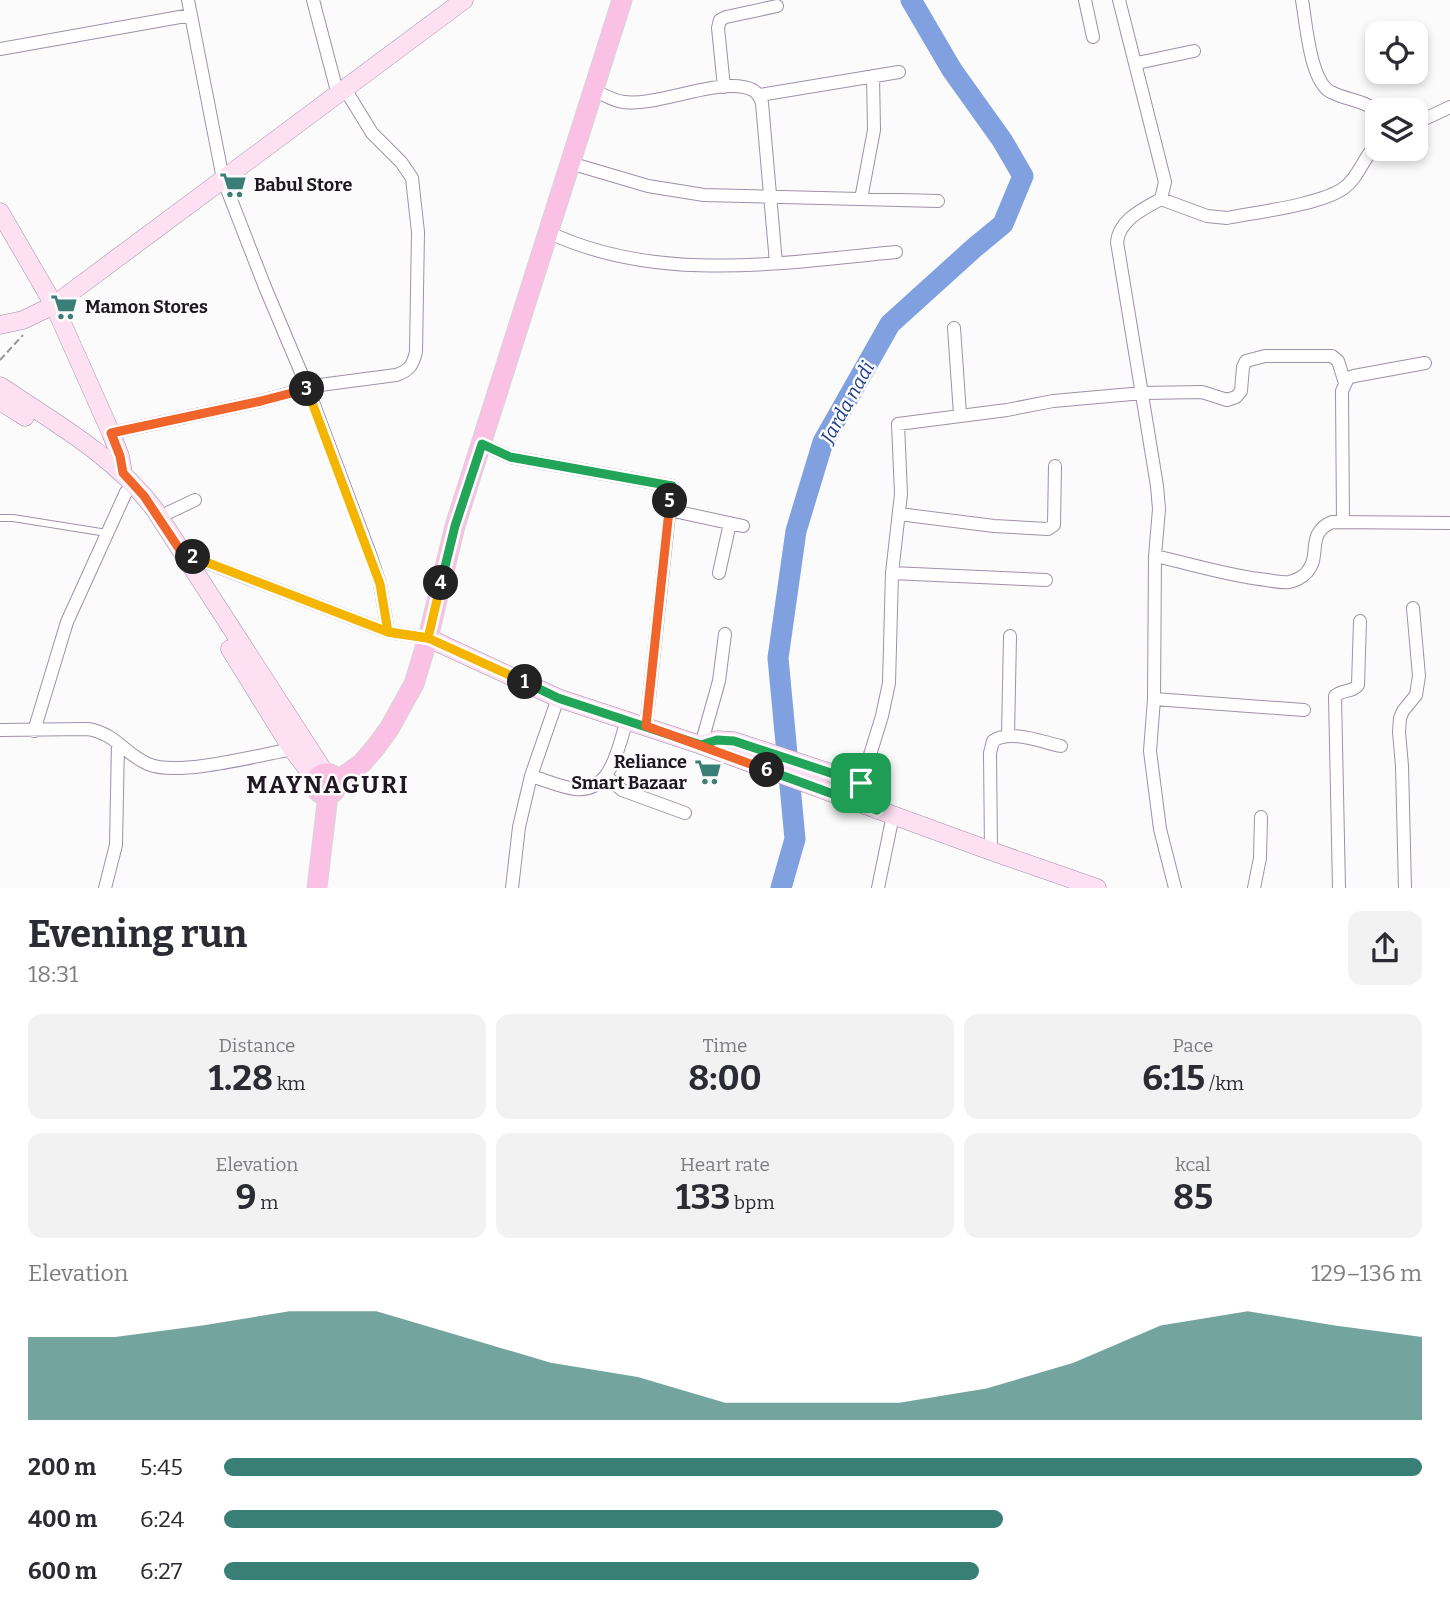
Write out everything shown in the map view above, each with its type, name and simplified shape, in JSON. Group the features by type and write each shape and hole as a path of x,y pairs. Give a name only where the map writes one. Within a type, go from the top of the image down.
{"main road":[{"path":"326,782 362,763 389,729 414,684 455,526 622,0"},
{"path":"0,325 31,317 54,305 462,1"},
{"path":"0,212 54,305 111,433 123,473"},
{"path":"0,386 99,453 123,473 144,496 182,553 326,782 317,887"},
{"path":"0,401 80,452 126,492 155,527 292,749 326,782"},
{"path":"428,638 558,698 709,748 1097,887"},
{"path":"709,748 723,740 743,743 859,783 880,811"}],"street":[{"path":"188,0 223,179 308,389 380,584 388,632"},
{"path":"111,433 261,401 320,385 405,372 413,362 416,352 418,232 412,178 401,162 372,133 342,92 313,0"},
{"path":"1085,0 1093,37"},
{"path":"1119,0 1164,169 1165,191 1161,199 1142,210 1121,228 1118,234 1119,260 1157,486 1154,699 1150,751 1154,797 1175,887"},
{"path":"1302,0 1316,72 1323,86 1331,92 1365,104"},
{"path":"724,88 718,27 720,20 777,6"},
{"path":"0,49 191,15"},
{"path":"1137,63 1195,51"},
{"path":"760,95 899,72"},
{"path":"861,199 874,130 873,76"},
{"path":"593,90 622,102 743,87 760,95 776,263"},
{"path":"1428,117 1450,107"},
{"path":"1161,199 1216,218 1307,202 1345,187 1365,157"},
{"path":"570,163 620,179 675,191 724,196 939,201"},
{"path":"548,232 566,241 608,253 661,263 711,266 896,252"},
{"path":"954,328 960,414"},
{"path":"859,783 887,700 892,573 900,514 898,424 1007,410 1053,401 1143,393 1202,391 1227,400 1236,397 1241,391 1246,360 1265,356 1332,356 1338,361 1345,383"},
{"path":"1343,522 1342,391 1345,383 1354,376 1425,363"},
{"path":"482,444 510,457 672,486 646,726"},
{"path":"900,514 994,526 1048,529 1054,525 1055,517 1055,466"},
{"path":"34,731 67,622 126,492"},
{"path":"159,517 195,500"},
{"path":"669,510 737,524 719,573"},
{"path":"1155,556 1250,578 1289,582 1308,571 1312,564 1315,540 1322,527 1332,522 1450,523"},
{"path":"182,553 388,632 428,638"},
{"path":"892,573 1046,580"},
{"path":"1405,887 1399,732 1403,711 1416,695 1419,676 1413,608"},
{"path":"1339,887 1335,696 1339,692 1355,689 1358,685 1360,621"},
{"path":"709,748 725,634"},
{"path":"1008,736 1010,636"},
{"path":"512,887 519,827 531,776 558,698"},
{"path":"1154,699 1304,710"},
{"path":"531,776 576,789 601,783 612,768 627,720"},
{"path":"0,730 88,729 108,735 148,764 164,768 203,765 292,749"},
{"path":"991,851 990,753 993,741 998,737 1008,736 1061,746"},
{"path":"105,887 116,845 118,743"},
{"path":"606,776 622,790 685,813"},
{"path":"878,887 880,811"},
{"path":"1254,887 1261,817"}],"lane":[{"path":"0,518 107,533"}],"path":[{"path":"0,360 29,329"}],"waterway":[{"name":"Jarda nadi","path":"781,888 795,839 778,658 796,531 823,442 890,324 1003,224 1023,176 1002,140 952,70 911,0"}],"place":[{"name":"Babul Store","path":"233,185"},
{"name":"Mamon Stores","path":"64,307"},
{"name":"Reliance Smart Bazaar","path":"708,772"}],"district":[{"name":"MAYNAGURI","path":"328,785"}],"route":[{"path":"861,783 743,743 723,740 701,745 558,698 428,638 388,632 182,553 155,510 123,473 111,433 308,389 380,584 388,632 428,638 455,526 482,444 510,457 672,486 646,726 701,745 877,810 872,797 861,783"}]}
